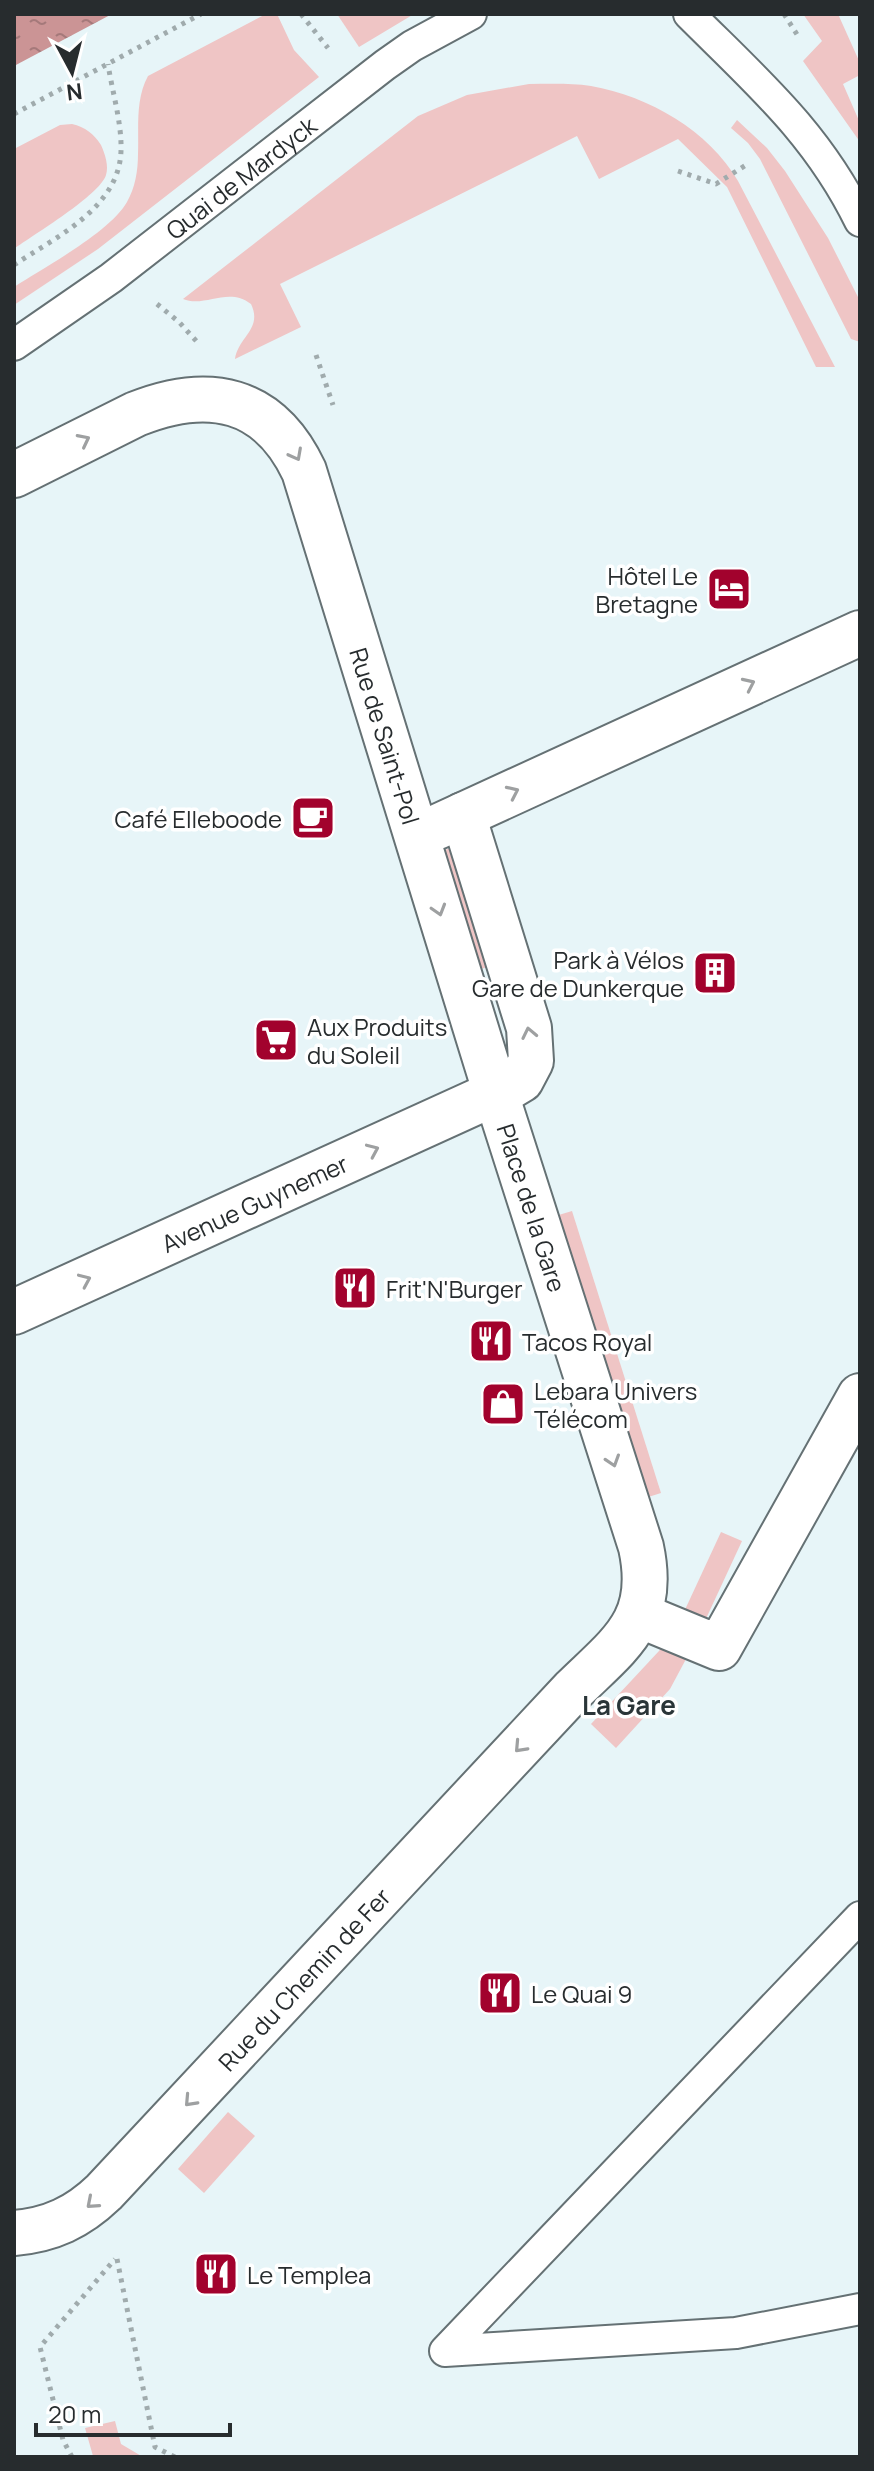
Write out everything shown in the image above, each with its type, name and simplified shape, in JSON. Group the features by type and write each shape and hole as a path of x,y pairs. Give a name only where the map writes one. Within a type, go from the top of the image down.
{"street":[{"name":"Rue de Saint-Pol","path":"14,475 156,406 201,399 239,405 282,433 304,471 496,1094"},
{"path":"416,836 860,633"},
{"name":"Place de la Gare","path":"463,815 529,1028 532,1047 531,1061 521,1080 496,1094 641,1547 646,1587 639,1615 621,1643 573,1690"},
{"name":"Avenue Guynemer","path":"14,1312 496,1094"},
{"path":"639,1615 719,1648 860,1396"},
{"name":"Rue du Chemin de Fer","path":"14,2233 65,2222 104,2192 573,1690"}],"lane":[{"name":"Quai de Mardyck","path":"14,345 111,278 385,65 412,46 471,14"},
{"path":"689,14 794,119 827,161 860,221"},
{"path":"860,1917 445,2351 736,2333 860,2309"}],"path":[{"path":"14,114 201,14"},
{"path":"301,14 323,43"},
{"path":"784,14 798,36"},
{"path":"14,265 87,215 105,198 114,183 121,151 108,64"},
{"path":"678,171 716,184 746,165"},
{"path":"116,2258 155,2447 175,2457"},
{"path":"40,2347 63,2440 72,2457"}],"shaded area":[{"path":"266,14 277,14 294,50 319,77 98,249 14,305 14,287 92,237 127,202 137,173 139,104 148,76"},
{"path":"337,14 414,14 359,47"},
{"path":"803,14 838,14 860,63 860,75 843,84 860,123 860,142 803,61 822,41"},
{"path":"529,84 591,86 634,98 675,118 711,146 738,181 835,367 816,367 727,187 678,139 599,179 577,136 280,284 301,327 235,359 252,327 254,313 251,304 234,297 200,301 183,299 418,116 467,95"},
{"path":"737,120 767,148 785,171 828,238 860,301 860,342 851,339 760,159 731,128"},
{"path":"72,124 89,132 101,145 107,164 106,175 79,204 14,249 14,149 60,125"},
{"path":"454,847 491,966 474,971 438,852"},
{"path":"572,1211 661,1493 642,1499 552,1217"},
{"path":"721,1532 742,1541 704,1623 683,1614"},
{"path":"672,1637 693,1646 670,1689 616,1748 591,1724"},
{"path":"228,2112 255,2136 204,2193 178,2169"},
{"path":"115,2421 121,2444 143,2457 93,2456 85,2428"}],"water":[{"path":"14,14 112,14 14,66"}],"place":[{"name":"Hôtel Le Bretagne","path":"729,589"},
{"name":"Café Elleboode","path":"313,818"},
{"name":"Park à Vélos Gare de Dunkerque","path":"715,973"},
{"name":"Aux Produits du Soleil","path":"276,1040"},
{"name":"Frit'N'Burger","path":"355,1288"},
{"name":"Tacos Royal","path":"491,1341"},
{"name":"Lebara Univers Télécom","path":"503,1404"},
{"name":"Le Quai 9","path":"500,1993"},
{"name":"Le Templea","path":"216,2274"}],"district":[{"name":"La Gare","path":"629,1705"}]}
